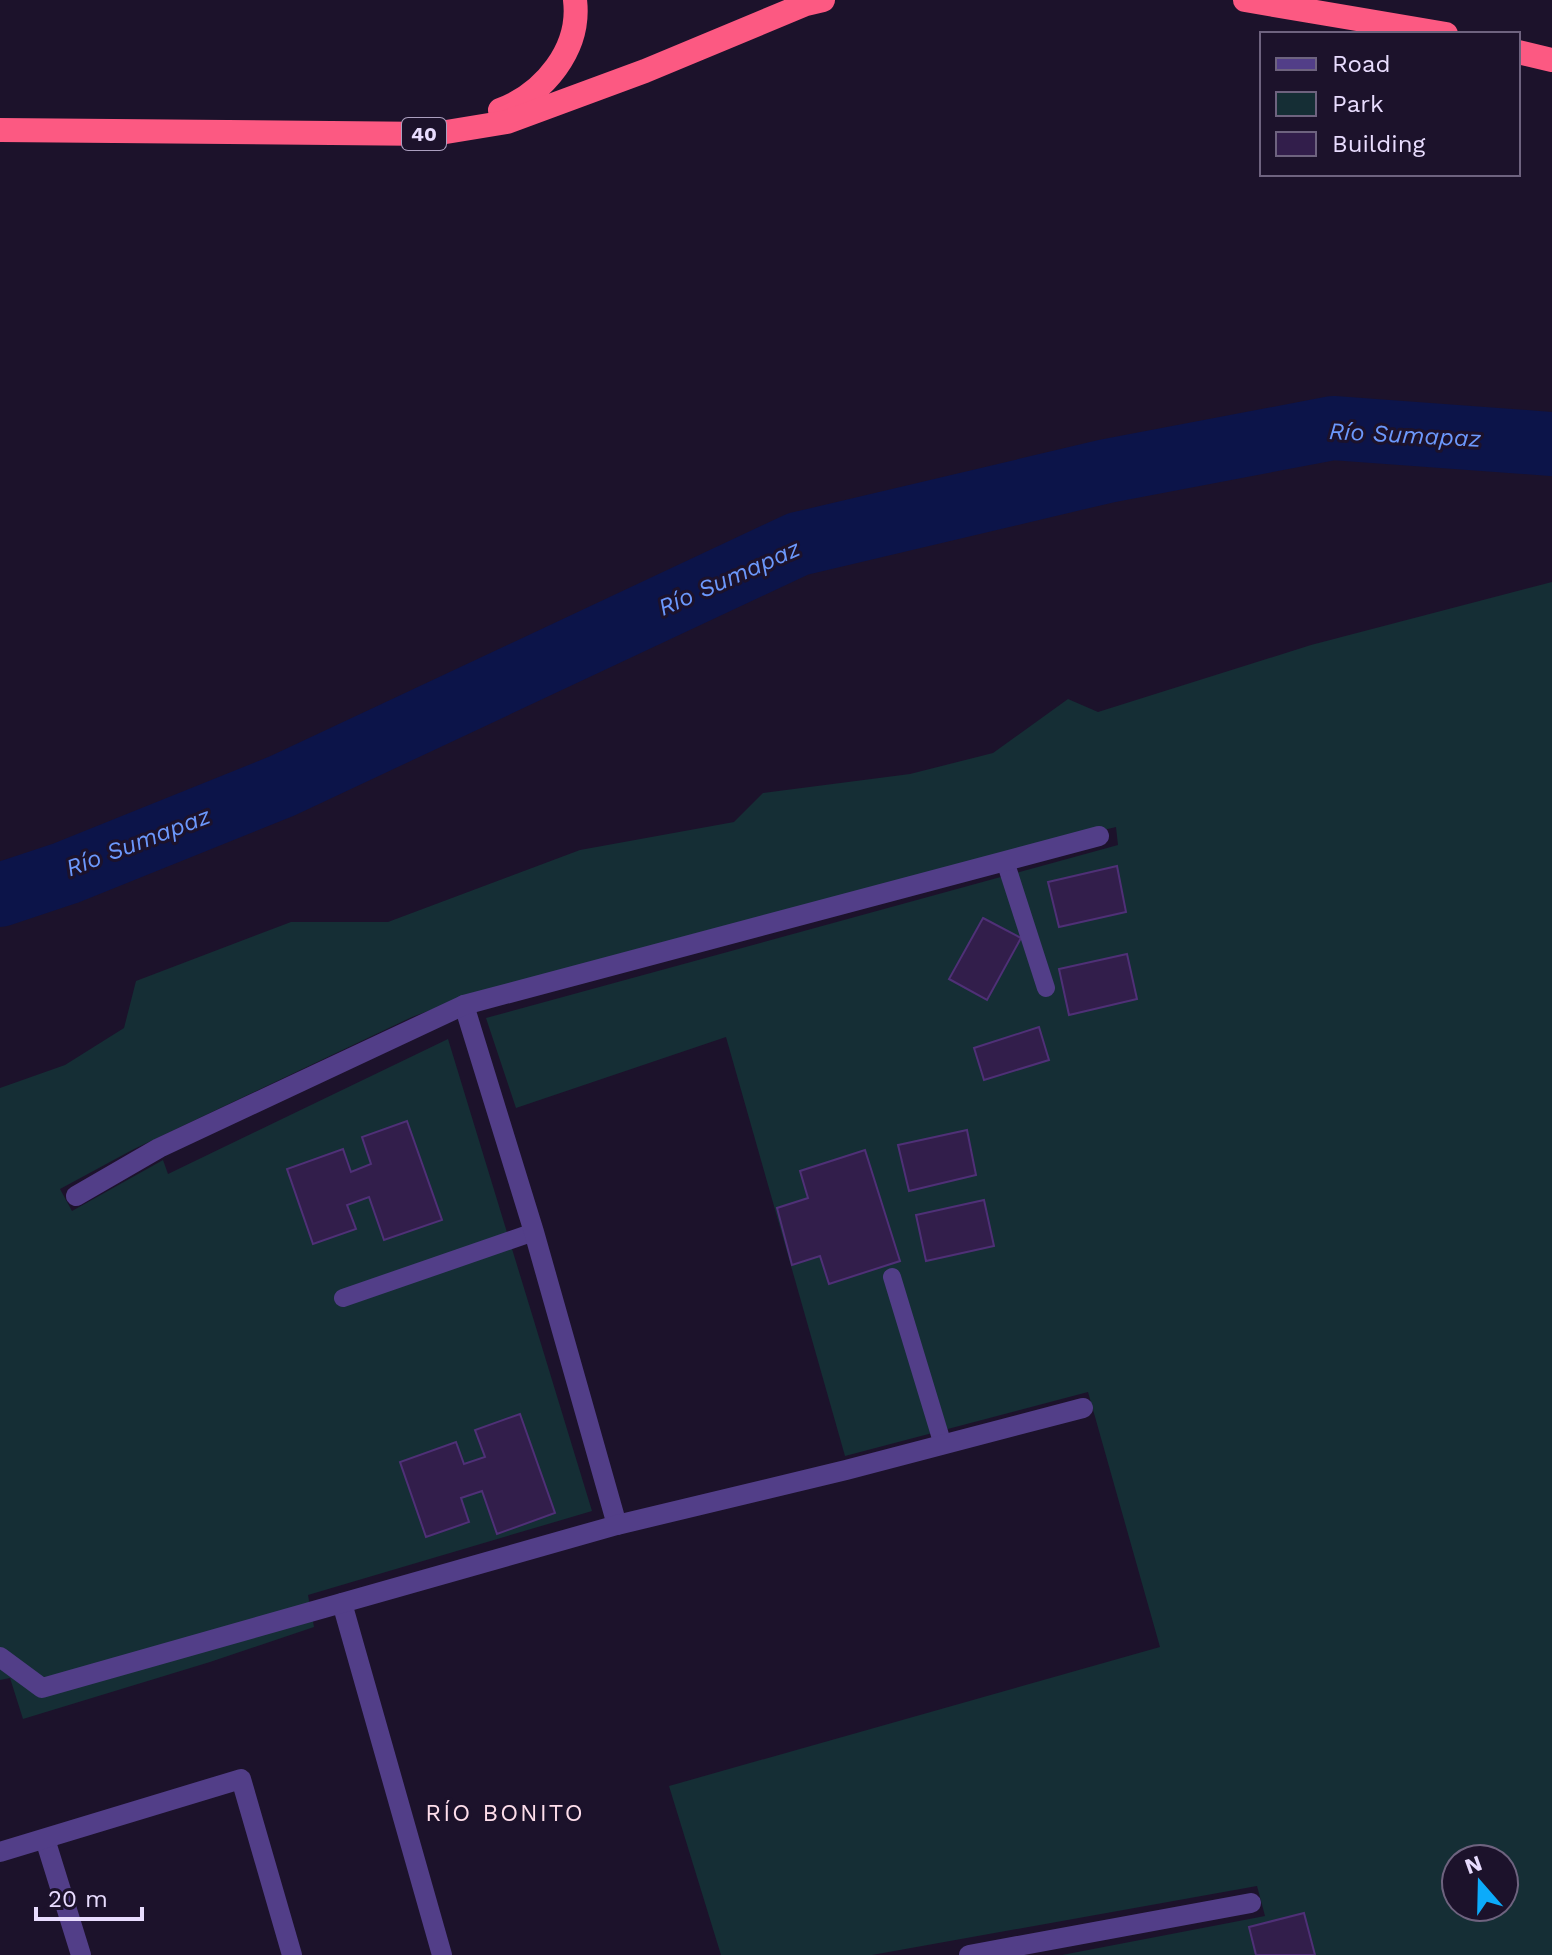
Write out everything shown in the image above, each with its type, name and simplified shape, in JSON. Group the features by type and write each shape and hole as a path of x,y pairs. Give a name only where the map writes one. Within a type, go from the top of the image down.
{"highway":[{"path":"434,134 519,103 550,78 570,44 575,0"},
{"name":"40","path":"0,130 434,134 507,122 823,0"},
{"path":"1245,0 1433,32"},
{"path":"1520,52 1552,60"}],"street":[{"path":"76,1196 159,1148 464,1005 1099,836"},
{"path":"464,1005 534,1232 617,1525"},
{"path":"0,1657 42,1688 617,1525 1083,1408"},
{"path":"342,1603 442,1955"},
{"path":"0,1852 241,1779 292,1955"},
{"path":"45,1839 81,1955"},
{"path":"969,1955 1028,1950 1251,1903"}],"lane":[{"path":"1005,861 1046,988"},
{"path":"343,1298 534,1232"},
{"path":"892,1277 943,1445"}],"green space":[{"path":"1552,582 1552,1955 1062,1955 1265,1916 1257,1886 872,1955 721,1955 669,1786 1160,1647 1088,1392 845,1456 726,1037 516,1108 486,1018 1118,845 1116,827 947,868 460,999 412,1017 134,1149 60,1189 72,1211 163,1160 168,1174 448,1039 592,1511 308,1595 314,1627 23,1719 10,1678 0,1680 0,1088 65,1065 124,1028 136,981 291,922 388,922 580,850 734,822 763,793 910,774 993,753 1068,699 1098,712 1311,645"}],"building":[{"path":"1117,866 1126,912 1059,927 1048,882"},
{"path":"983,918 1021,938 987,1000 949,979"},
{"path":"1127,954 1137,999 1069,1015 1059,969"},
{"path":"1039,1027 1049,1060 984,1080 974,1048"},
{"path":"407,1121 442,1220 384,1240 369,1197 347,1205 356,1229 313,1244 287,1169 343,1149 351,1172 371,1164 362,1137"},
{"path":"967,1130 976,1175 909,1191 898,1145"},
{"path":"865,1150 900,1261 829,1284 820,1256 792,1265 777,1208 808,1198 800,1171"},
{"path":"984,1200 994,1246 926,1261 916,1215"},
{"path":"520,1414 555,1513 497,1534 482,1491 461,1498 469,1522 426,1537 400,1462 456,1442 464,1464 485,1457 475,1430"},
{"path":"1304,1913 1315,1955 1256,1955 1249,1927"}],"waterway":[{"name":"Río Sumapaz","path":"0,895 66,873 282,786 798,544 1107,471 1333,428 1552,444"}],"district":[{"name":"RÍO BONITO","path":"505,1813"}]}
